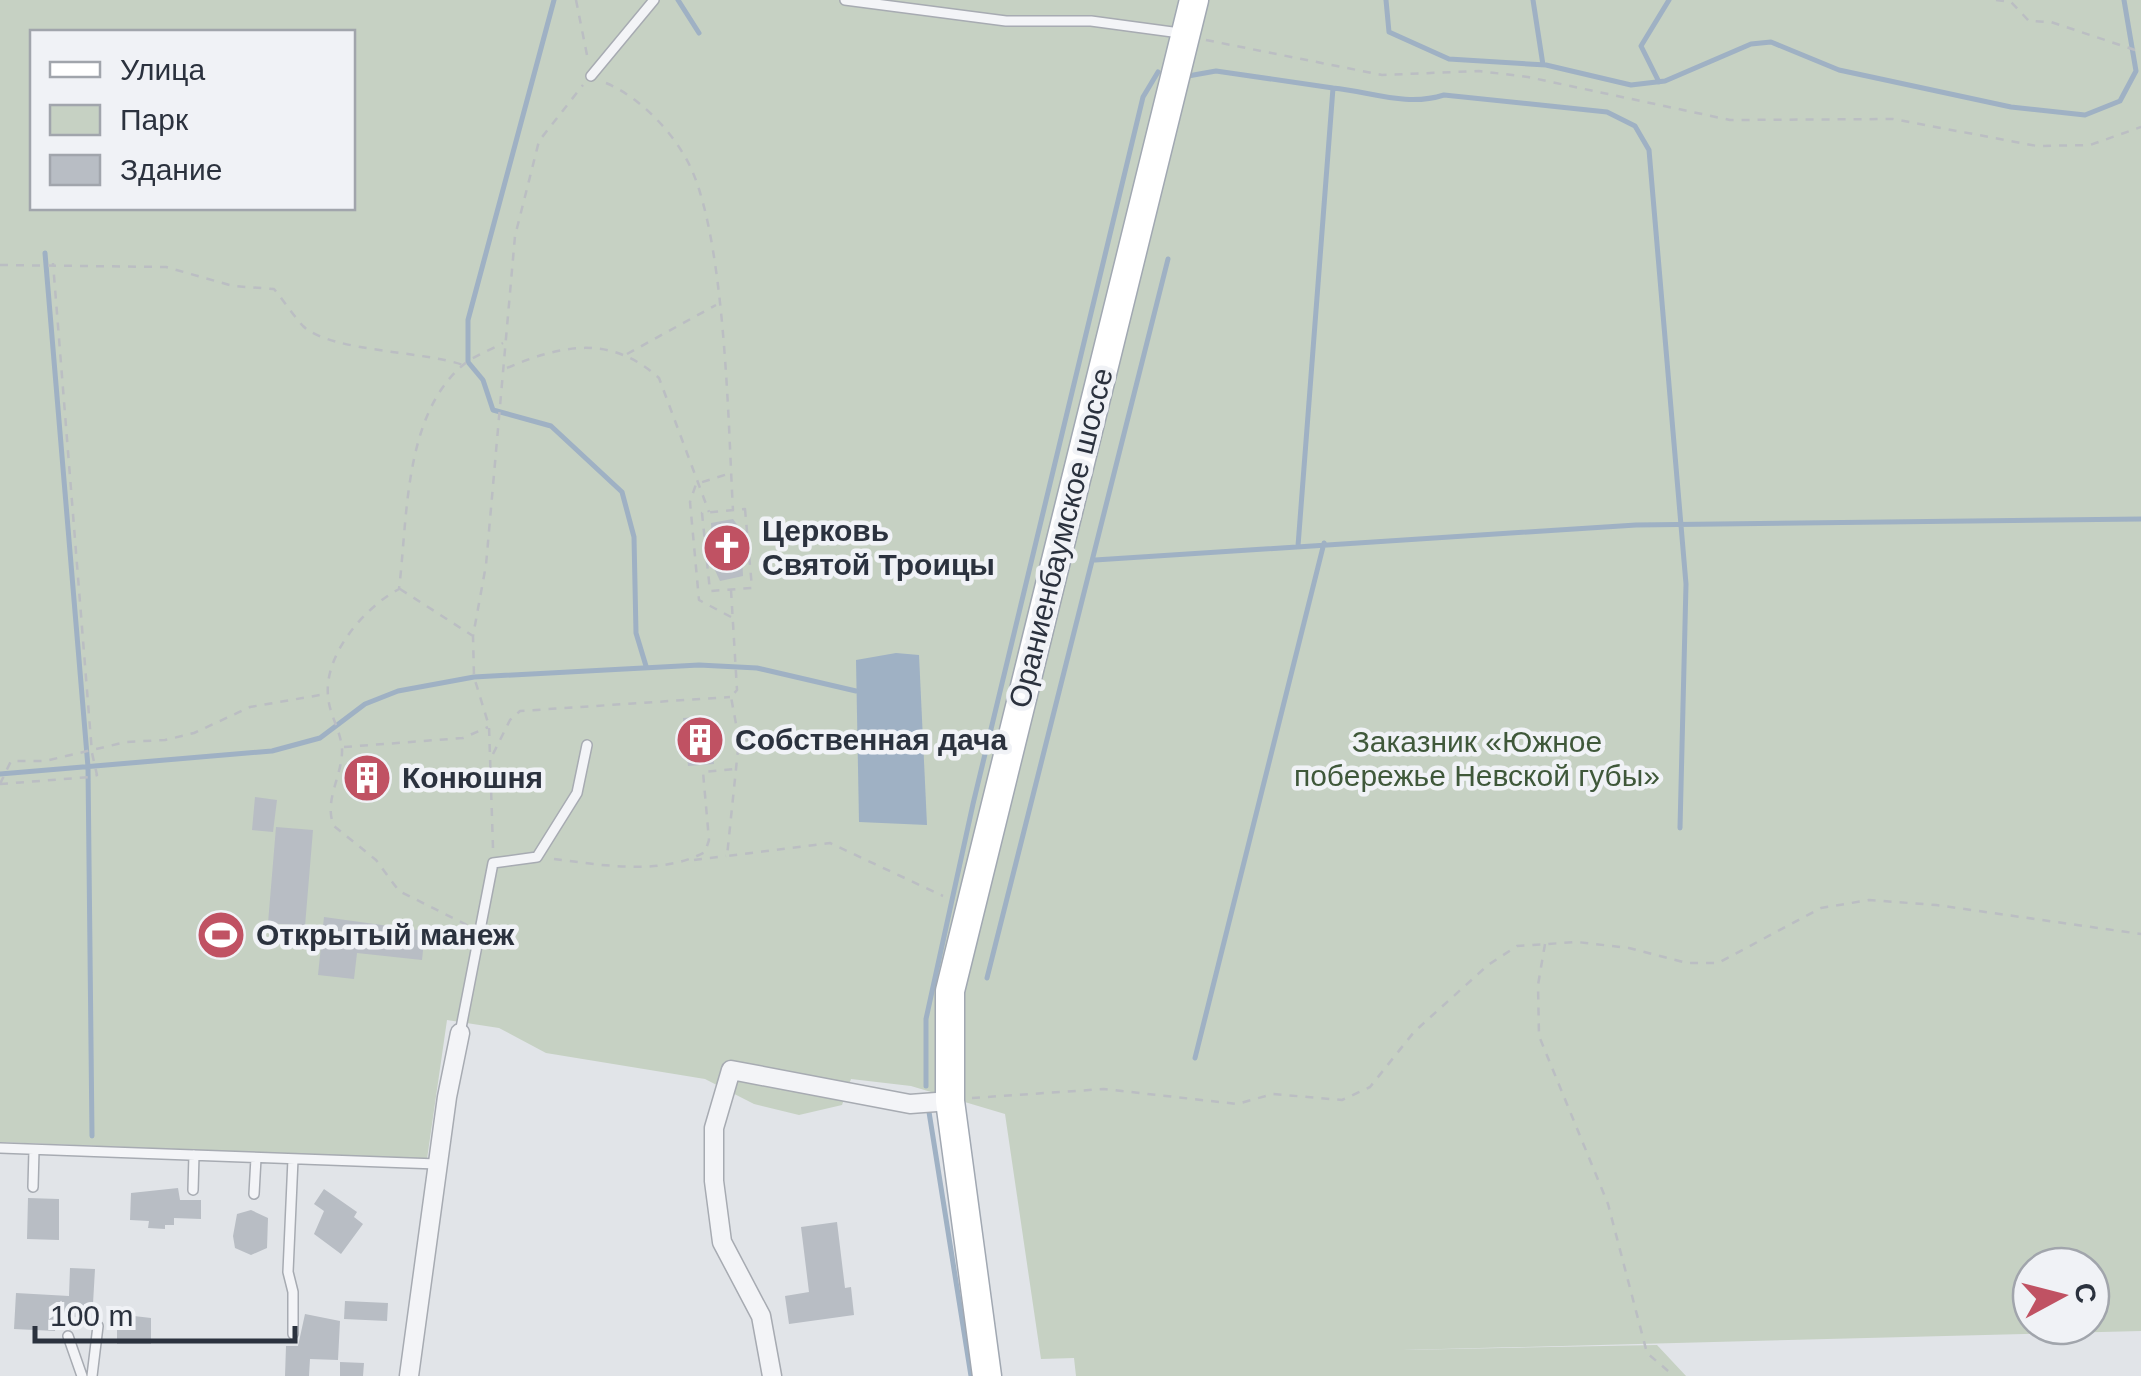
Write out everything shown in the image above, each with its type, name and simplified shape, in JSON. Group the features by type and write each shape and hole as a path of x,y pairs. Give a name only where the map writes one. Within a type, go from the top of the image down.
{"main road":[{"name":"Ораниенбаумское шоссе","path":"988,1376 950,1100 950,991 1194,0"}],"street":[{"path":"410,1376 460,1033"},
{"path":"772,1376 761,1316 722,1242 714,1128 731,1070 910,1104 950,1100"}],"lane":[{"path":"591,76 654,0"},
{"path":"846,0 1006,21 1091,21 1186,35"},
{"path":"460,1033 477,930 493,864 537,858 577,793 587,745"},
{"path":"0,1148 438,1164"},
{"path":"33,1186 34,1150"},
{"path":"193,1190 194,1156"},
{"path":"254,1194 256,1158"},
{"path":"292,1334 293,1292 288,1272 293,1159"},
{"path":"92,1376 98,1326"},
{"path":"68,1336 82,1376"}],"path":[{"path":"576,0 591,76 639,103 685,156 709,238 718,304 733,510"},
{"path":"1996,0 2011,2 2029,21 2051,22 2141,52"},
{"path":"1186,35 1382,74 1479,71 1528,76 1730,120 1893,119 2036,146 2090,144 2141,127"},
{"path":"493,864 492,757 489,726 474,677 473,636 482,602 515,236 539,140 591,76"},
{"path":"53,263 92,753 98,766 96,775 89,777 1,782 11,762 92,753 126,742 194,732 250,706 328,694"},
{"path":"0,264 166,266 233,286 274,289 306,329 353,344 435,355 464,366"},
{"path":"626,354 718,304"},
{"path":"399,589 413,466 438,395 464,366 506,341"},
{"path":"505,369 548,350 583,344 626,354 659,378 709,512"},
{"path":"699,482 733,473"},
{"path":"699,482 690,502 699,600 732,618"},
{"path":"745,509 752,588 710,591 702,513 733,510 745,509"},
{"path":"399,589 473,636"},
{"path":"399,589 376,601 330,670 328,694 342,747 331,800 334,826 376,860 399,891 477,930"},
{"path":"492,757 510,720 520,711 731,697 737,690 730,590"},
{"path":"728,856 738,740 731,697"},
{"path":"342,747 464,738 489,726"},
{"path":"738,740 798,736"},
{"path":"689,861 705,852 709,828 704,772 735,769"},
{"path":"537,858 601,865 689,861 830,844 942,896"},
{"path":"950,1100 1104,1089 1236,1104 1272,1094 1342,1100 1370,1088 1414,1032 1488,965 1518,946 1545,942 1629,948 1688,963 1718,963 1820,908 1870,900 2141,934"},
{"path":"1545,942 1538,984 1539,1036 1608,1204 1647,1353 1674,1376"}],"green space":[{"name":"Заказник «Южное побережье Невской губы»","path":"0,0 2141,0 2141,1331 2111,1332 2111,1246 2011,1246 2011,1334 1403,1350 1657,1345 1686,1376 1076,1376 1074,1358 1041,1359 1005,1114 911,1086 851,1079 842,1105 799,1115 754,1104 705,1079 546,1053 499,1028 447,1020 427,1159 0,1142"}],"water":[{"path":"896,653 919,655 927,825 859,822 856,660"}],"building":[{"name":"Церковь Святой Троицы","path":"733,519 741,530 743,576 720,581 713,566 711,523"},
{"name":"Собственная дача","path":"710,716 714,764 688,766 683,718"},
{"name":"Конюшня","path":"356,756 385,761 379,800 349,795"},
{"path":"255,797 277,800 273,832 252,830"},
{"path":"276,827 313,830 305,926 268,923"},
{"path":"324,917 425,931 422,960 357,953 354,979 318,975"},
{"path":"178,1188 180,1200 201,1200 201,1219 174,1218 174,1225 165,1225 165,1229 148,1228 149,1221 130,1220 131,1193"},
{"path":"324,1189 357,1212 354,1217 363,1224 341,1254 314,1234 324,1211 314,1204"},
{"path":"28,1198 59,1199 59,1240 27,1239"},
{"path":"251,1210 268,1218 267,1248 251,1255 235,1248 233,1236 237,1214"},
{"path":"837,1222 845,1288 851,1287 854,1315 789,1324 785,1296 809,1292 801,1227"},
{"path":"70,1268 95,1269 93,1304 84,1304 83,1317 56,1317 55,1331 14,1329 16,1293 69,1296"},
{"path":"345,1301 388,1303 387,1321 344,1319"},
{"path":"117,1314 151,1318 151,1344 117,1344"},
{"path":"305,1314 340,1321 338,1360 310,1359 309,1376 285,1376 286,1346 298,1346"},
{"path":"340,1362 364,1363 363,1376 340,1376"}],"waterway":[{"path":"554,0 468,320 468,362 483,380 493,410 551,426 622,492 634,537 636,633 646,666"},
{"path":"678,0 699,33"},
{"path":"1386,0 1389,32 1449,59 1546,65 1631,85 1665,81 1751,44 1771,42 1839,70 2011,107 2085,115 2120,101 2136,71 2124,0"},
{"path":"1533,0 1543,65"},
{"path":"1659,82 1641,46 1669,0"},
{"path":"1188,76 1216,71 1333,88 1298,546"},
{"path":"926,1086 926,1019 973,804 1143,97 1158,72"},
{"path":"1333,88 1402,99 1444,95 1607,112 1635,126 1649,150 1686,584 1680,828"},
{"path":"45,253 88,767 92,1136"},
{"path":"987,978 1168,259"},
{"path":"1095,560 1636,525 2141,519"},
{"path":"1195,1058 1324,543"},
{"path":"0,774 272,751 320,738 365,704 398,691 474,677 699,665 757,668 856,691"},
{"path":"929,1112 971,1376"}],"place":[{"name":"Церковь Святой Троицы","path":"727,548"},
{"name":"Собственная дача","path":"700,740"},
{"name":"Конюшня","path":"367,778"},
{"name":"Открытый манеж","path":"221,935"}]}
